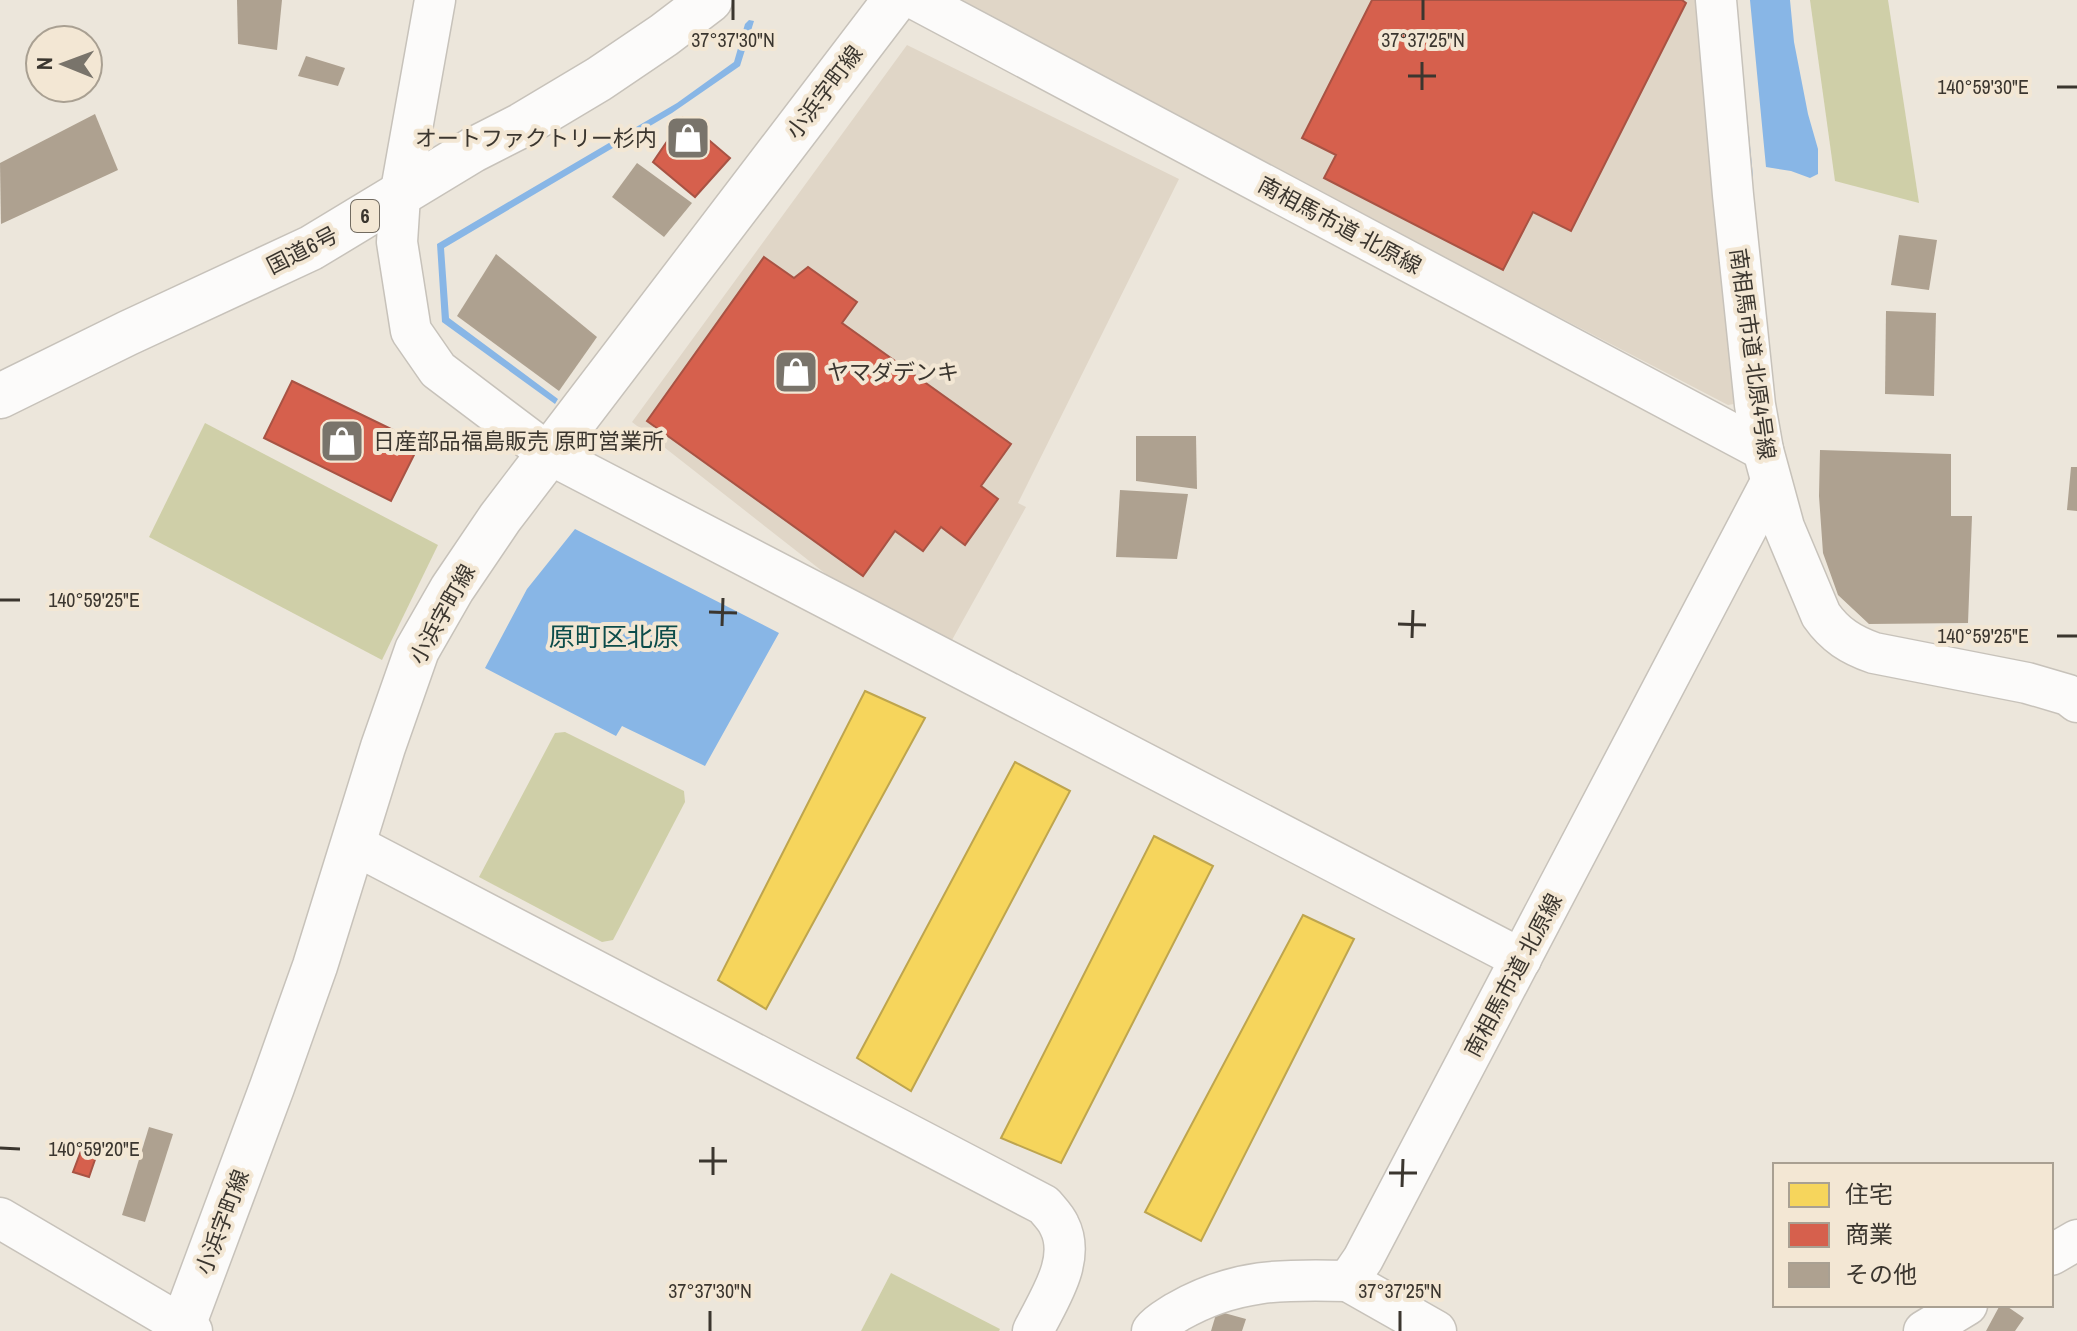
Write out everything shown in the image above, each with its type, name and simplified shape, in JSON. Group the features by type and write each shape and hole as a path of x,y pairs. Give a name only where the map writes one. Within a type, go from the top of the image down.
{"main road":[{"name":"国道6号","path":"0,396 311,248 473,150 599,79 710,0"},
{"name":"小浜字町線","path":"185,1329 336,904 383,747 417,650 452,589 500,518 895,0"}],"street":[{"path":"435,0 400,196 397,242 411,331 438,370 549,454 1521,959"},
{"name":"南相馬市道 北原線","path":"917,0 1767,466 1521,959 1363,1259 1348,1281"},
{"name":"南相馬市道 北原4号線","path":"1716,0 1755,405 1767,466 1784,527 1821,615 1842,638 1874,653 2027,683 2068,695 2077,702"},
{"path":"353,844 1044,1205 1060,1226 1066,1250 1060,1276 1033,1331"},
{"path":"0,1218 185,1329"},
{"path":"2053,1254 2077,1240"},
{"path":"1152,1331 1157,1324 1192,1304 1230,1288 1294,1279 1348,1281 1436,1331"},
{"path":"1924,1331 1964,1307"}],"shaded area":[{"path":"950,0 1709,0 1740,403 1728,405"},
{"path":"907,45 1179,179 1018,503 1026,507 952,640 854,596 632,422"}],"green space":[{"path":"1810,0 1888,0 1919,203 1835,181"},
{"path":"205,423 438,545 382,660 149,537"},
{"path":"565,732 684,791 685,802 613,940 602,942 479,877 555,733"},
{"path":"891,1273 1000,1329 999,1331 861,1331"}],"water":[{"path":"1732,0 1736,0 1753,177 1747,177"},
{"path":"1750,0 1790,0 1794,42 1818,149 1818,174 1810,178 1766,167"},
{"path":"749,20 754,21 740,66 672,113 444,248 449,318 558,399 555,404 442,322 437,244 677,103 734,62 745,24"},
{"path":"575,529 779,633 705,766 622,726 616,736 485,668 527,589"}],"building: 住宅":[{"path":"865,691 925,718 766,1009 718,980"},
{"path":"1015,762 1070,791 911,1091 857,1058"},
{"path":"1154,836 1213,866 1061,1163 1001,1138"},
{"path":"1303,915 1354,939 1201,1241 1145,1212"}],"building: 商業":[{"path":"1372,0 1682,0 1686,3 1571,231 1533,212 1503,270 1324,178 1336,155 1302,138"},
{"name":"オートファクトリー杉内","path":"683,118 730,158 695,197 653,162"},
{"name":"ヤマダデンキ","path":"764,257 794,278 808,267 857,302 842,323 1011,444 981,486 998,499 965,545 941,527 923,551 895,531 863,576 647,421"},
{"name":"日産部品福島販売 原町営業所","path":"292,381 420,443 391,501 264,438"},
{"path":"84,1143 99,1148 89,1177 73,1172"}],"building: その他":[{"path":"237,0 282,0 277,50 238,44"},
{"path":"306,56 345,68 338,86 298,76"},
{"path":"95,114 118,170 1,224 0,163"},
{"path":"637,163 692,203 664,237 612,197"},
{"path":"1899,235 1937,240 1929,290 1891,285"},
{"path":"496,254 597,337 559,391 457,316"},
{"path":"1886,311 1936,313 1934,396 1885,394"},
{"path":"1136,436 1196,436 1197,489 1136,481"},
{"path":"1820,450 1951,454 1951,516 1972,516 1968,623 1869,624 1838,595 1823,553"},
{"path":"2071,467 2077,467 2077,511 2067,510"},
{"path":"1120,490 1188,494 1177,559 1116,557"},
{"path":"149,1127 173,1134 145,1222 122,1215"},
{"path":"1999,1307 2008,1307 2024,1318 2015,1331 1986,1331"},
{"path":"1217,1311 1246,1319 1242,1331 1211,1331"}],"place":[{"name":"オートファクトリー杉内","path":"688,138"},
{"name":"ヤマダデンキ","path":"796,372"},
{"name":"日産部品福島販売 原町営業所","path":"342,441"}],"district":[{"name":"原町区北原","path":"614,637"}]}
